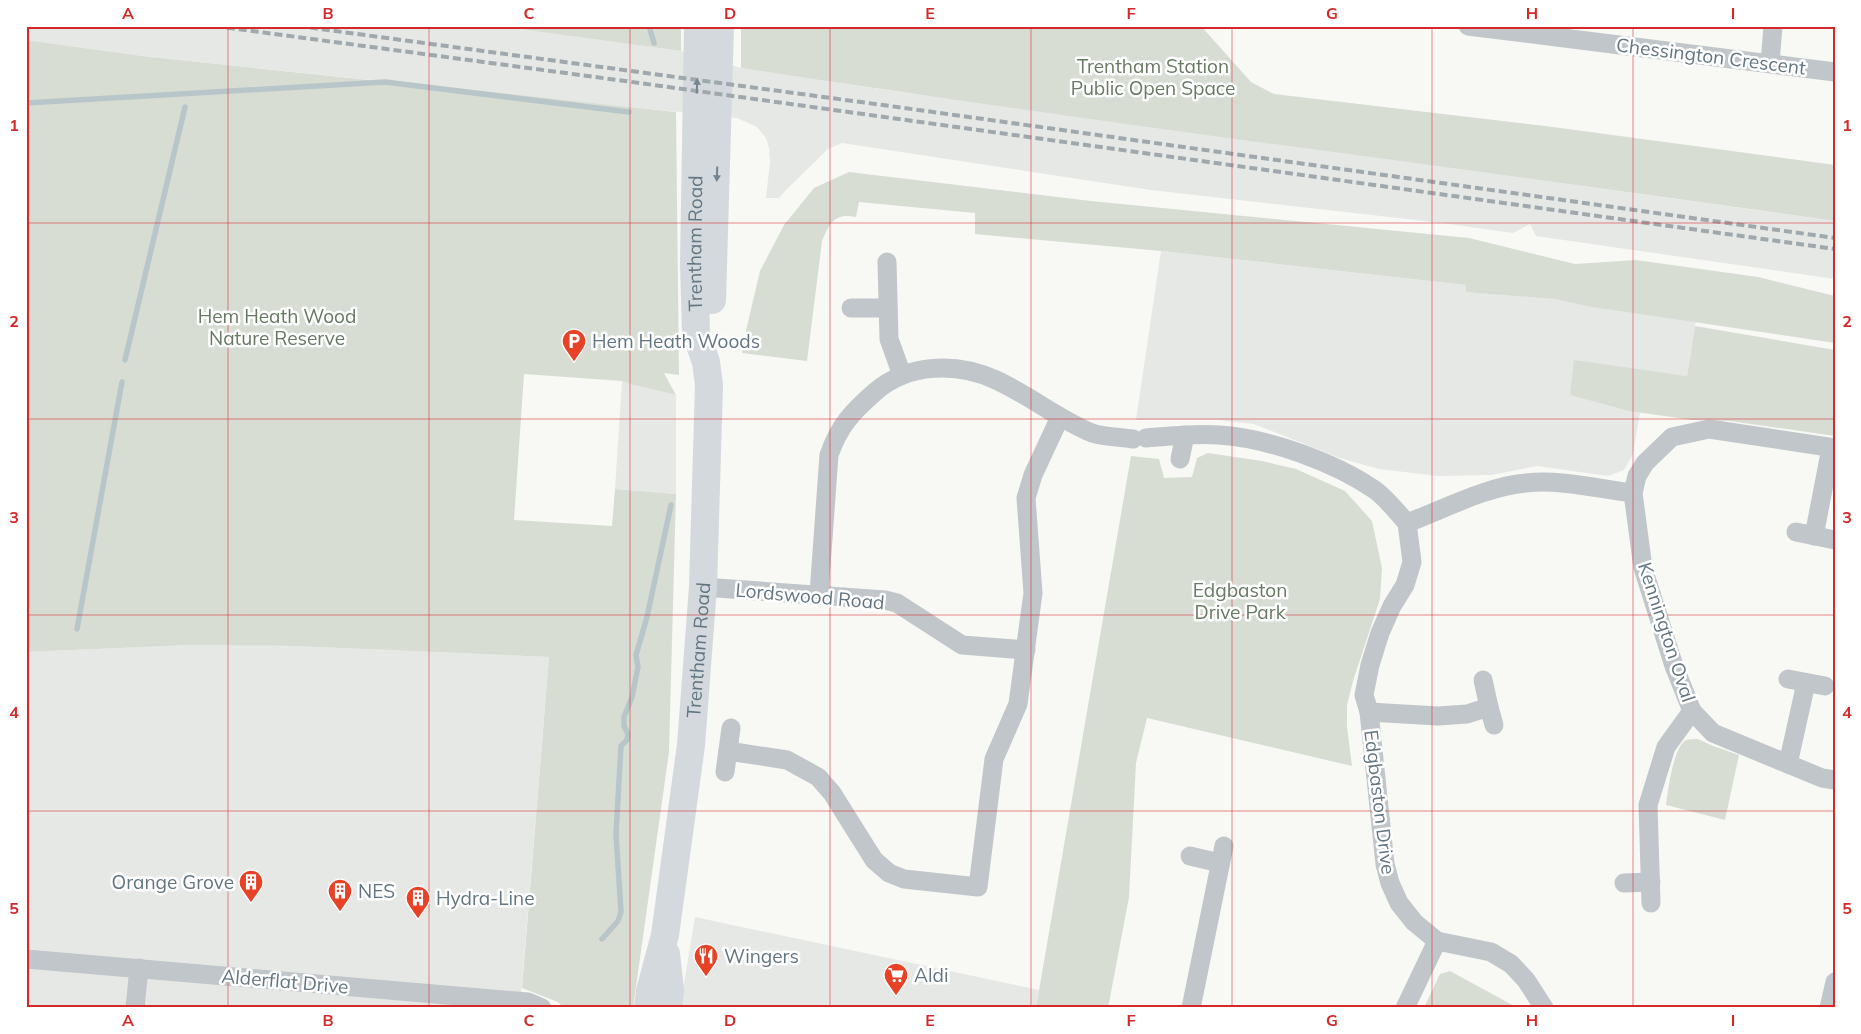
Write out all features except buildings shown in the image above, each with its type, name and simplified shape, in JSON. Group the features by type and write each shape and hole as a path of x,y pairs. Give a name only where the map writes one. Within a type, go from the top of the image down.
{"main road":[{"name":"Trentham Road","path":"648,1008 650,991 665,935 691,745 703,587 709,385 706,362 696,333 694,263 707,124 705,43 720,26"},
{"name":"Trentham Road","path":"665,935 670,990 668,1008"}],"street":[{"name":"Chessington Crescent","path":"1468,26 1835,72"},
{"path":"1770,63 1773,26"},
{"path":"888,262 888,339 902,375"},
{"path":"851,308 888,308"},
{"path":"819,594 829,455 836,436 846,420 857,408 886,382 916,370 942,367 970,370 996,380 1060,417 1094,433 1140,438 1219,435 1258,441 1288,449 1345,471 1377,492 1407,523 1501,487 1528,482 1559,483 1633,493"},
{"path":"728,752 787,760 818,776 832,793 874,860 889,873 904,879 978,887 994,759 1018,704 1026,650 1033,593 1026,498 1032,475 1060,417"},
{"name":"Kennington Oval","path":"1814,536 1833,448 1709,429 1672,437 1645,463 1637,476 1633,493 1643,568 1674,666 1692,711 1713,734 1822,778 1835,780"},
{"path":"1180,459 1184,435"},
{"name":"Edgbaston Drive","path":"1407,523 1412,562 1405,585 1392,606 1380,633 1370,665 1364,696 1369,712 1386,864 1390,883 1399,902 1414,922 1437,941 1491,952 1511,964 1526,980 1544,1008"},
{"path":"1796,532 1835,540"},
{"name":"Lordswood Road","path":"703,587 885,600 896,603 962,645 1026,650"},
{"path":"1483,680 1494,725"},
{"path":"1788,764 1797,681 1825,686"},
{"path":"1369,712 1438,716 1467,714 1489,707"},
{"path":"1651,903 1648,805 1666,747 1692,711"},
{"path":"725,772 731,728"},
{"path":"1190,856 1222,854 1191,1008"},
{"path":"1624,883 1651,882"},
{"path":"1405,1008 1437,941"},
{"name":"Alderflat Drive","path":"26,960 528,1002 542,1008"},
{"path":"135,1008 139,968"},
{"path":"1830,1008 1835,982"}],"shaded area":[{"path":"26,26 506,26 681,51 741,68 879,89 1835,221 1835,279 1536,236 1530,224 1513,233 1442,223 1151,190 842,143 828,149 779,198 766,198 770,162 766,138 757,127 737,118 150,57 26,40"},
{"path":"1161,251 1645,305 1697,313 1687,376 1647,371 1633,454 1624,470 1608,476 1537,466 1491,475 1438,476 1379,469 1340,458 1254,424 1219,420 1136,420"},
{"path":"622,381 676,395 676,494 615,489"},
{"path":"191,645 293,646 549,657 520,1008 26,1008 26,652"},
{"path":"695,917 1039,990 1036,1008 680,1008"}],"green space":[{"path":"506,26 681,26 681,51 528,30"},
{"name":"Trentham Station Public Open Space","path":"741,26 1201,26 1251,82 1274,94 1553,127 1835,165 1835,221 878,89 741,68"},
{"name":"Hem Heath Wood Nature Reserve","path":"26,40 150,57 676,112 679,375 664,373 676,395 622,381 524,374 514,520 612,526 615,489 676,494 669,752 633,1008 564,1008 558,1002 522,988 549,657 293,646 191,645 26,652"},
{"path":"849,172 1091,201 1469,238 1575,264 1636,260 1758,277 1835,296 1835,343 1586,306 1556,299 1466,292 1466,285 1161,251 975,234 975,213 859,202 856,217 838,218 830,224 822,241 807,361 742,353 760,271 784,225 814,188"},
{"path":"1695,326 1835,350 1835,436 1730,421 1693,420 1629,411 1570,395 1574,360 1687,376"},
{"name":"Edgbaston Drive Park","path":"1208,453 1262,461 1296,469 1345,491 1372,521 1382,568 1380,599 1347,705 1347,727 1352,766 1147,718 1136,763 1129,897 1108,1008 1036,1008 1131,456 1159,459 1164,478 1192,477 1197,458"},
{"path":"1698,739 1739,755 1725,820 1666,805 1674,760 1681,744 1686,740"},
{"path":"1450,971 1518,1008 1424,1008 1440,974"}],"waterway":[{"path":"649,26 654,43"},
{"path":"26,103 385,82 629,112"},
{"path":"125,360 185,107"},
{"path":"77,629 122,382"},
{"path":"602,939 618,921 621,912 616,834 621,746 627,740 628,734 624,726 624,717 632,697 638,667 636,655 647,617 671,505"}],"railway":[{"path":"215,26 1835,249"},
{"path":"298,26 890,106 1835,238"}],"place":[{"name":"Hem Heath Woods","path":"574,362"},
{"name":"Orange Grove","path":"251,903"},
{"name":"NES","path":"340,912"},
{"name":"Hydra-Line","path":"418,919"},
{"name":"Wingers","path":"706,977"},
{"name":"Aldi","path":"896,996"}]}
